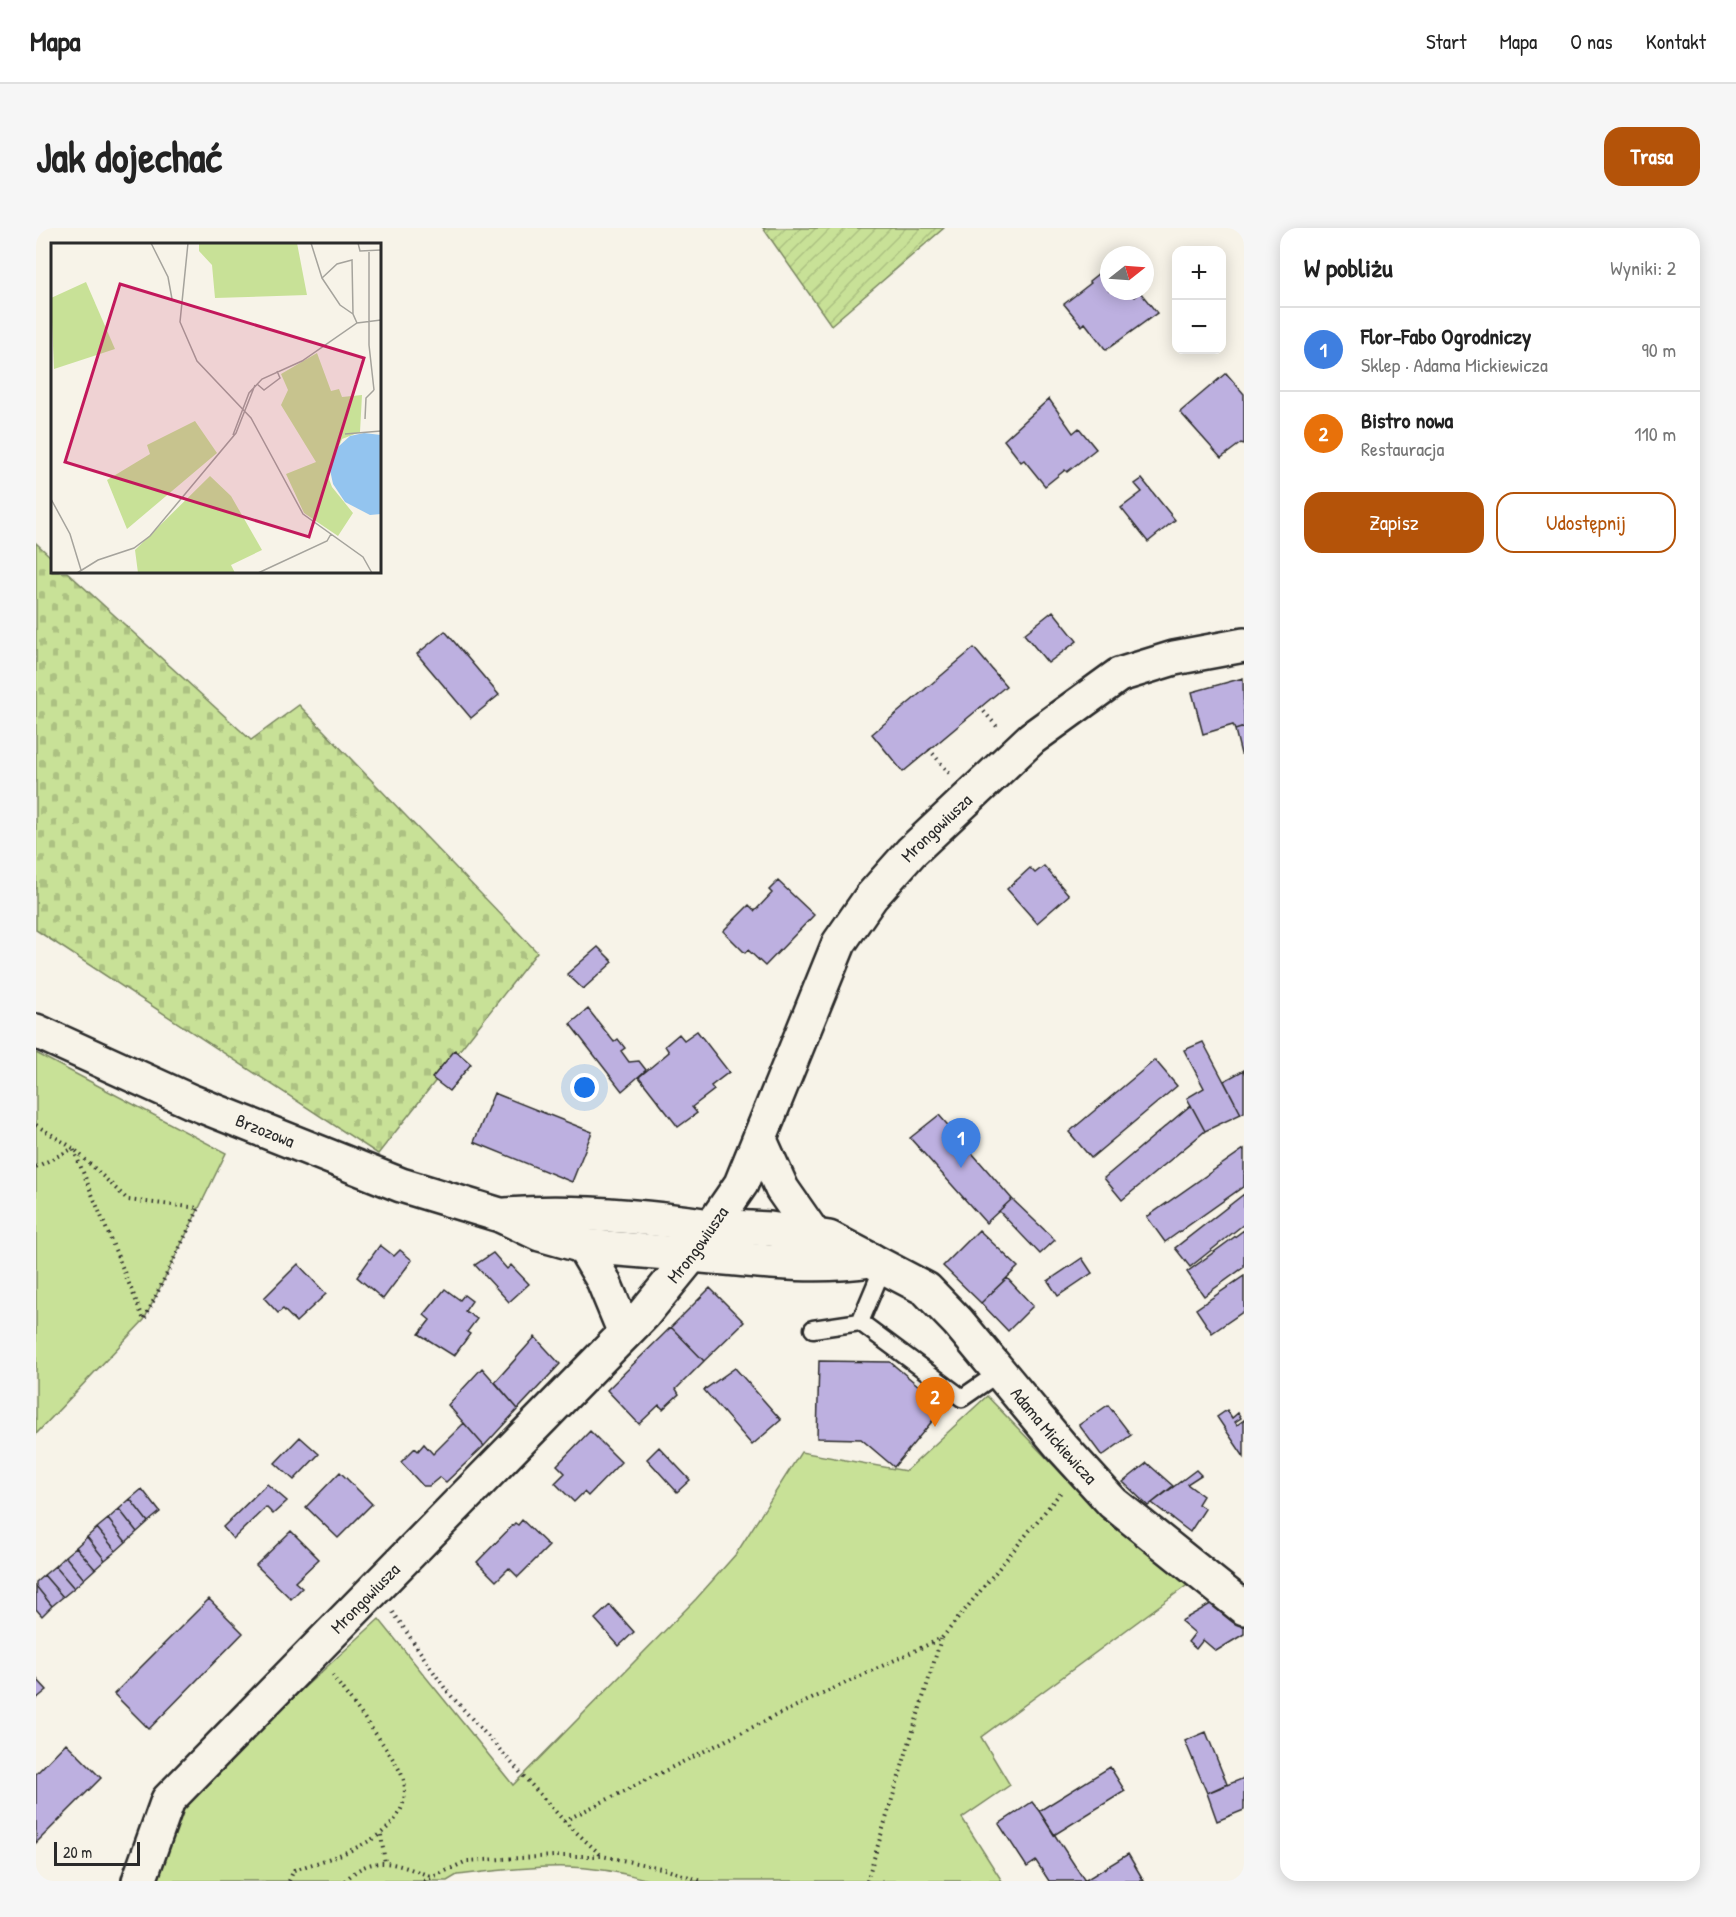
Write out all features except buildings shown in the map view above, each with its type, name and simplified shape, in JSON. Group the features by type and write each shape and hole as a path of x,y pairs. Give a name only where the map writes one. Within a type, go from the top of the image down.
{"street":[{"name":"Mrongowiusza","path":"139,1881 168,1800 626,1333 659,1297 692,1255 741,1184 839,942 871,897 911,852 1032,738 1119,675 1173,658 1244,645"},
{"name":"Brzozowa","path":"36,1031 190,1101 401,1185 500,1215 540,1234 583,1246 692,1255"},
{"path":"760,1140 782,1189 814,1235"},
{"name":"Brzozowa","path":"500,1215 542,1212 643,1216 710,1226"},
{"name":"Adama Mickiewicza","path":"710,1226 829,1238 926,1289 1113,1503 1244,1608"},
{"path":"583,1246 603,1280 626,1333"},
{"path":"692,1255 780,1262 845,1264 878,1262"}],"lane":[{"path":"860,1322 878,1262"},
{"path":"813,1329 860,1322 962,1398 1000,1371"}],"path":[{"path":"980,707 1004,736"},
{"path":"929,750 956,781"},
{"path":"36,1125 73,1148 128,1200 199,1208 144,1320 73,1148"},
{"path":"36,1167 73,1148"},
{"path":"867,1881 942,1638 1066,1485"},
{"path":"393,1611 446,1690 564,1821 602,1856"},
{"path":"564,1821 775,1716 942,1638"},
{"path":"289,1881 294,1870 341,1855 381,1835 403,1806 404,1780 393,1760 325,1666"},
{"path":"381,1835 385,1863"},
{"path":"424,1881 430,1876 467,1861 602,1856 661,1868 702,1881"},
{"path":"345,1881 366,1864 385,1863 430,1876"}],"green space":[{"path":"763,228 944,228 831,325"},
{"path":"36,543 51,557 51,573 68,573 251,740 299,705 537,952 378,1154 36,930"},
{"path":"36,1053 226,1153 144,1320 36,1434"},
{"path":"987,1396 1084,1497 1190,1583 981,1737 1010,1785 962,1818 1002,1881 652,1881 602,1870 555,1867 508,1869 457,1875 447,1881 155,1881 176,1805 379,1619 513,1785 696,1599 736,1554 801,1452 906,1471"}],"place":[{"name":"Flor-Fabo Ogrodniczy","path":"961,1168"},
{"name":"Bistro nowa","path":"935,1427"}]}
